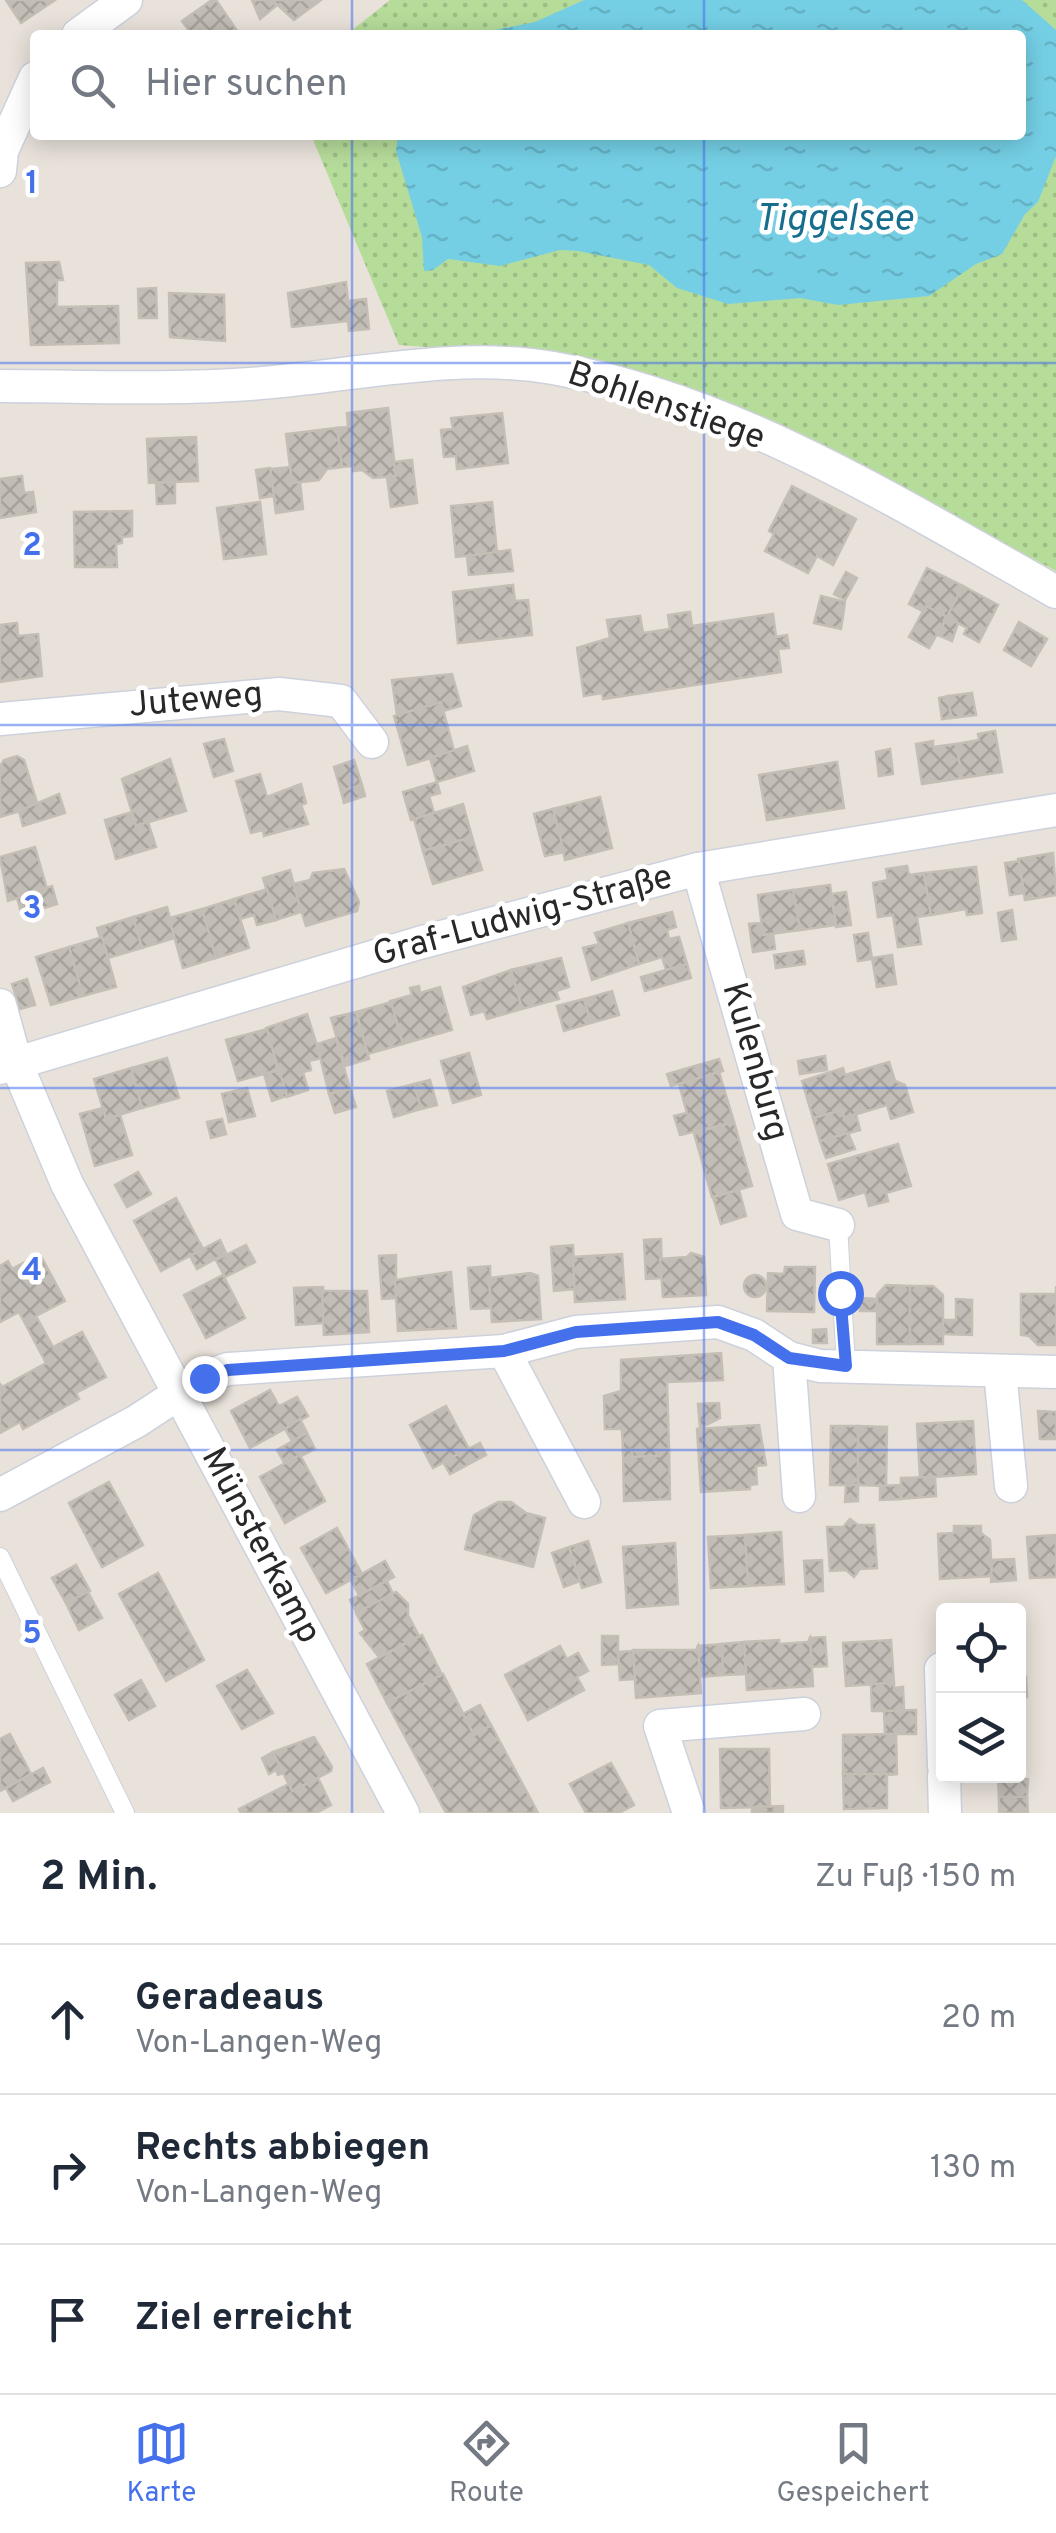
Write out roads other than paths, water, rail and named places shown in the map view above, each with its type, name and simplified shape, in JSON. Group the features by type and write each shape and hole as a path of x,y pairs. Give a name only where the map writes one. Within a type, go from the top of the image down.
{"street":[{"path":"85,30 126,0"},
{"path":"0,171 2,151 30,89"},
{"name":"Bohlenstiege","path":"0,386 248,384 412,367 487,364 549,368 608,380 739,426 855,479 1056,592"},
{"name":"Juteweg","path":"0,719 279,694 341,701 372,742"},
{"name":"Graf-Ludwig-Straße","path":"8,1065 419,943 698,869 1056,810"},
{"name":"Kulenburg","path":"698,869 797,1214 838,1225"},
{"path":"0,1005 8,1065"},
{"name":"Münsterkamp","path":"8,1065 67,1184 403,1813"},
{"path":"0,1494 204,1378 228,1370 504,1351 576,1332 718,1322 754,1335 789,1358 846,1366 1056,1372"},
{"path":"504,1351 584,1502"},
{"path":"789,1358 799,1496"},
{"path":"1000,1372 1010,1486"},
{"path":"689,1813 660,1726 804,1714"},
{"path":"944,1783 944,1813"}],"lane":[{"path":"838,1225 846,1366"},
{"path":"0,1557 125,1813"}],"water":[{"name":"Tiggelsee","path":"584,0 1022,0 1056,30 1056,156 1038,202 1025,214 1002,254 976,264 929,296 838,305 800,298 728,304 677,288 649,265 560,250 500,266 448,259 433,270 424,271 422,237 396,151 397,140 1026,140 1026,30 495,30 535,22"}]}
